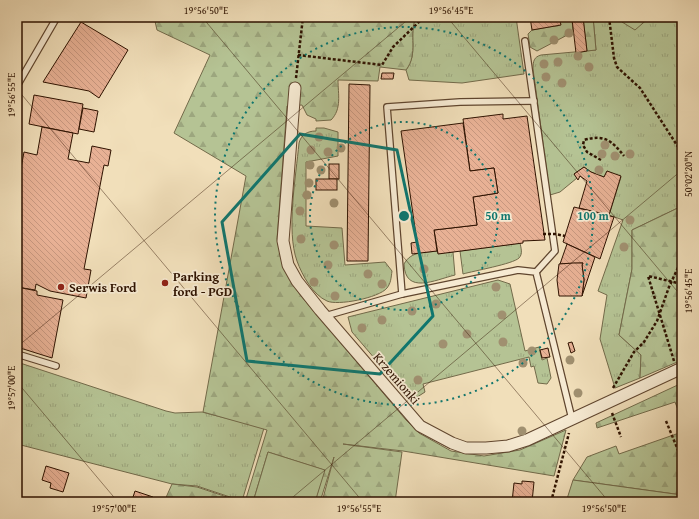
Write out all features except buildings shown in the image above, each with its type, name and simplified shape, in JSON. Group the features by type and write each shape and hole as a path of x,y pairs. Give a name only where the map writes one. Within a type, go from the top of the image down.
{"street":[{"name":"Krzemionki","path":"295,88 283,242 288,265 297,281 325,316 420,426 452,443 466,448 508,446 527,440 572,419 678,364"}],"lane":[{"path":"17,86 58,17"},
{"path":"525,41 555,251 536,272"},
{"path":"402,294 387,107 460,102 534,101"},
{"path":"325,316 402,294 518,270 536,272"},
{"path":"536,272 572,419"},
{"path":"17,354 56,366"}],"path":[{"path":"295,88 304,17"},
{"path":"298,55 382,66 391,51 424,17"},
{"path":"609,17 614,58 617,67 640,88 682,154"},
{"path":"601,160 587,152 583,145 584,140 594,137 605,138 615,143 624,156"},
{"path":"543,234 565,236"},
{"path":"612,389 634,352 644,342 660,315 672,281 682,259"},
{"path":"678,364 660,315 648,276 682,284"},
{"path":"612,412 621,436"},
{"path":"551,502 572,419"},
{"path":"666,421 680,455 682,456"}],"highlighted area":[{"path":"300,134 397,150 433,316 380,374 247,361 222,222"}],"green space":[{"path":"154,17 416,17 413,30 412,57 406,70 380,67 378,81 338,80 338,106 337,111 331,120 316,121 316,119 307,115 302,105 287,106 277,239 281,255 289,276 301,296 406,420 419,433 451,451 484,456 520,450 566,430 554,476 403,451 343,444 402,452 395,502 322,502 334,457 320,502 315,502 324,470 268,452 253,502 245,502 267,430 203,412 246,176 174,133 210,55 157,30"},
{"path":"416,17 516,17 524,74 462,83 409,80 406,70 412,57 413,30"},
{"path":"559,17 593,17 596,50 587,51 583,18 572,19 573,32 537,51 530,47 528,34 532,30 560,25"},
{"path":"593,17 619,17 622,22 650,17 682,17 682,206 632,230 632,269 619,335 641,355 640,378 615,388 600,339 607,295 598,291 623,220 609,215 621,177 607,171 604,177 591,172 584,167 574,174 577,178 560,192 550,195 533,69 534,60 541,55 596,50"},
{"path":"619,17 650,17 635,30 622,22"},
{"path":"316,128 324,128 338,132 338,156 306,162 306,226 342,228 345,265 385,262 392,271 391,280 387,288 383,292 367,298 348,302 327,301 317,294 309,284 297,261 292,235 292,219 299,143 303,136 307,133 316,131"},
{"path":"682,206 682,360 640,378 641,355 619,335 632,269 632,230"},
{"path":"520,243 521,255 519,258 501,265 463,274 460,251"},
{"path":"437,251 438,253 453,252 455,275 422,283 410,280 406,274 404,264 407,260 418,253"},
{"path":"498,280 510,284 525,351 539,347 542,360 547,358 551,378 547,384 538,383 534,366 531,367 529,357 423,384 425,392 411,401 352,332 348,317"},
{"path":"17,362 166,411 175,413 202,412 264,428 242,501 197,486 172,484 17,444"},
{"path":"682,383 682,420 675,402 597,428 596,423"},
{"path":"682,432 682,495 573,480 587,457 616,446 619,454"},
{"path":"268,452 325,470 315,502 253,502"},
{"path":"573,480 682,495 682,502 566,502"},
{"path":"172,484 197,487 242,502 164,502"}],"place":[{"name":"Parking ford - PGD","path":"165,283"},
{"name":"Serwis Ford","path":"61,287"}]}
